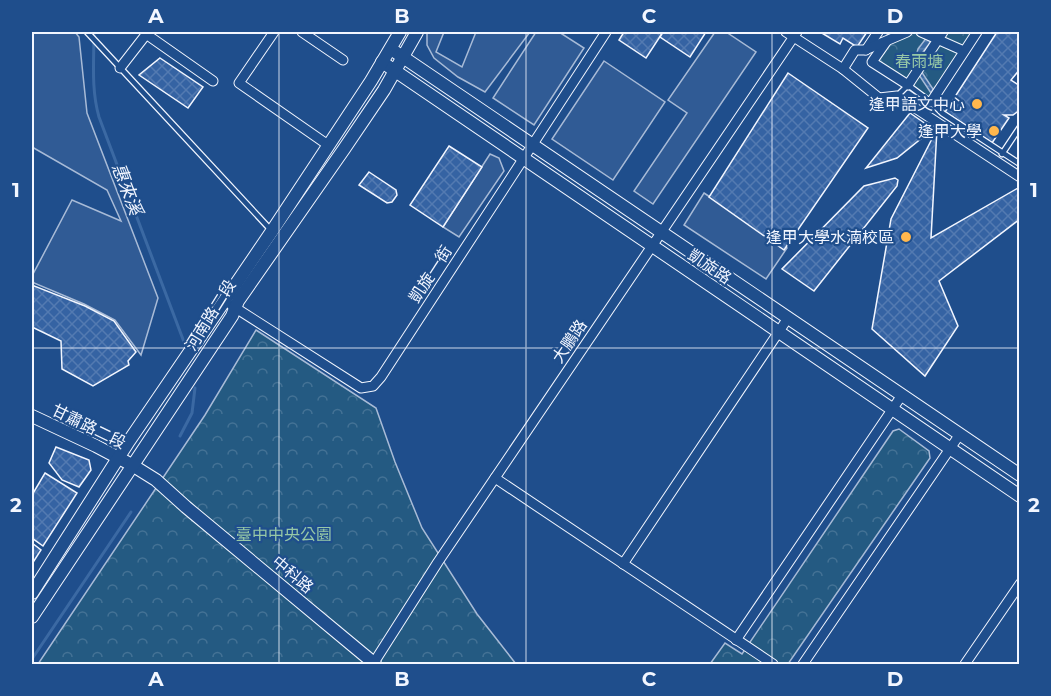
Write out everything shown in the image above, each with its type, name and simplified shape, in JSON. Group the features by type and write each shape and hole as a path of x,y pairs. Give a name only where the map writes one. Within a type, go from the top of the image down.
{"street":[{"path":"274,32 239,83 328,145"},
{"path":"302,32 344,60"},
{"name":"河南路二段","path":"32,593 118,458 229,305 272,231 400,32"},
{"name":"凱旋一街","path":"229,305 361,388 373,386 606,32"},
{"path":"866,50 878,32"},
{"path":"843,69 855,50 866,50 907,32"},
{"path":"931,102 977,32"},
{"path":"120,68 147,33 213,81"},
{"name":"河南路二段","path":"229,305 238,301 331,169 403,57 414,33"},
{"path":"792,33 879,98 897,96 1020,177"},
{"name":"大鵬路","path":"374,664 438,562 652,246 792,33"},
{"path":"886,42 872,62 908,85 918,70 933,34 964,51"},
{"name":"凱旋路","path":"391,49 1020,475"},
{"name":"凱旋路","path":"382,63 1020,496"},
{"name":"河南路二段","path":"32,617 232,316 229,305"},
{"path":"623,564 788,318"},
{"path":"736,640 902,395"},
{"name":"甘肅路二段","path":"32,416 132,465"},
{"path":"803,664 960,434"},
{"name":"中科路","path":"132,465 156,480 374,664"},
{"path":"495,478 773,664"},
{"path":"965,664 1020,584"}],"lane":[{"path":"87,32 272,231"},
{"path":"897,96 908,85 942,113 1020,164"},
{"path":"1002,154 1020,127"}],"green space":[{"name":"春雨塘","path":"889,32 974,32 927,102 869,63"},
{"name":"臺中中央公園","path":"256,330 376,408 422,528 477,614 516,664 38,664 205,415"},
{"path":"899,429 929,451 930,458 788,664 710,664 725,643 742,654 893,431"}],"shaded area":[{"path":"32,32 75,32 79,37 87,113 158,298 141,355 115,320 34,283 32,280 72,200 121,221 107,190 32,147"},
{"path":"427,32 444,32 436,52 462,67 476,32 530,32 485,92 458,77 434,58 427,45"},
{"path":"536,32 559,32 584,48 534,125 493,98"},
{"path":"715,32 726,32 756,52 653,204 634,191 687,113 668,100"},
{"name":"春雨塘","path":"928,32 938,32 920,56 921,71 933,89 931,93 913,66 918,49 930,33"},
{"path":"604,61 665,102 613,180 552,139"},
{"path":"490,154 499,158 504,171 459,237 443,227"},
{"path":"704,193 787,248 766,279 684,225"}],"building":[{"path":"624,32 663,32 646,58 619,40"},
{"path":"663,32 706,32 690,57 660,37"},
{"path":"820,32 867,32 857,47 843,38 840,44"},
{"path":"997,32 1020,32 1020,69 1011,80 1020,86 1020,110 1013,115 1004,115 1009,118 992,143 945,112"},
{"path":"160,58 203,87 188,108 139,75"},
{"path":"788,73 868,128 784,250 709,197"},
{"path":"910,113 933,129 897,158 866,168"},
{"path":"937,129 931,238 1018,188 1020,219 939,281 958,326 925,376 872,329 891,219"},
{"path":"449,146 482,167 443,227 410,205"},
{"path":"369,172 396,190 397,195 392,202 387,203 359,185"},
{"path":"895,178 898,180 897,186 814,291 782,269 864,186"},
{"path":"32,283 34,286 85,306 114,321 136,352 128,361 129,365 93,386 62,369 61,341 32,327"},
{"path":"56,447 89,460 91,470 79,487 62,480 49,463"},
{"path":"45,473 77,493 43,546 32,538 32,495"},
{"path":"32,543 41,550 32,564"}],"waterway":[{"name":"惠來溪","path":"94,32 94,85 99,117 184,342"},
{"name":"惠來溪","path":"180,436 192,413 195,388"},
{"name":"惠來溪","path":"32,659 131,512"}],"place":[{"name":"逢甲語文中心","path":"977,104"},
{"name":"逢甲大學","path":"994,131"},
{"name":"逢甲大學水湳校區","path":"906,237"}]}
